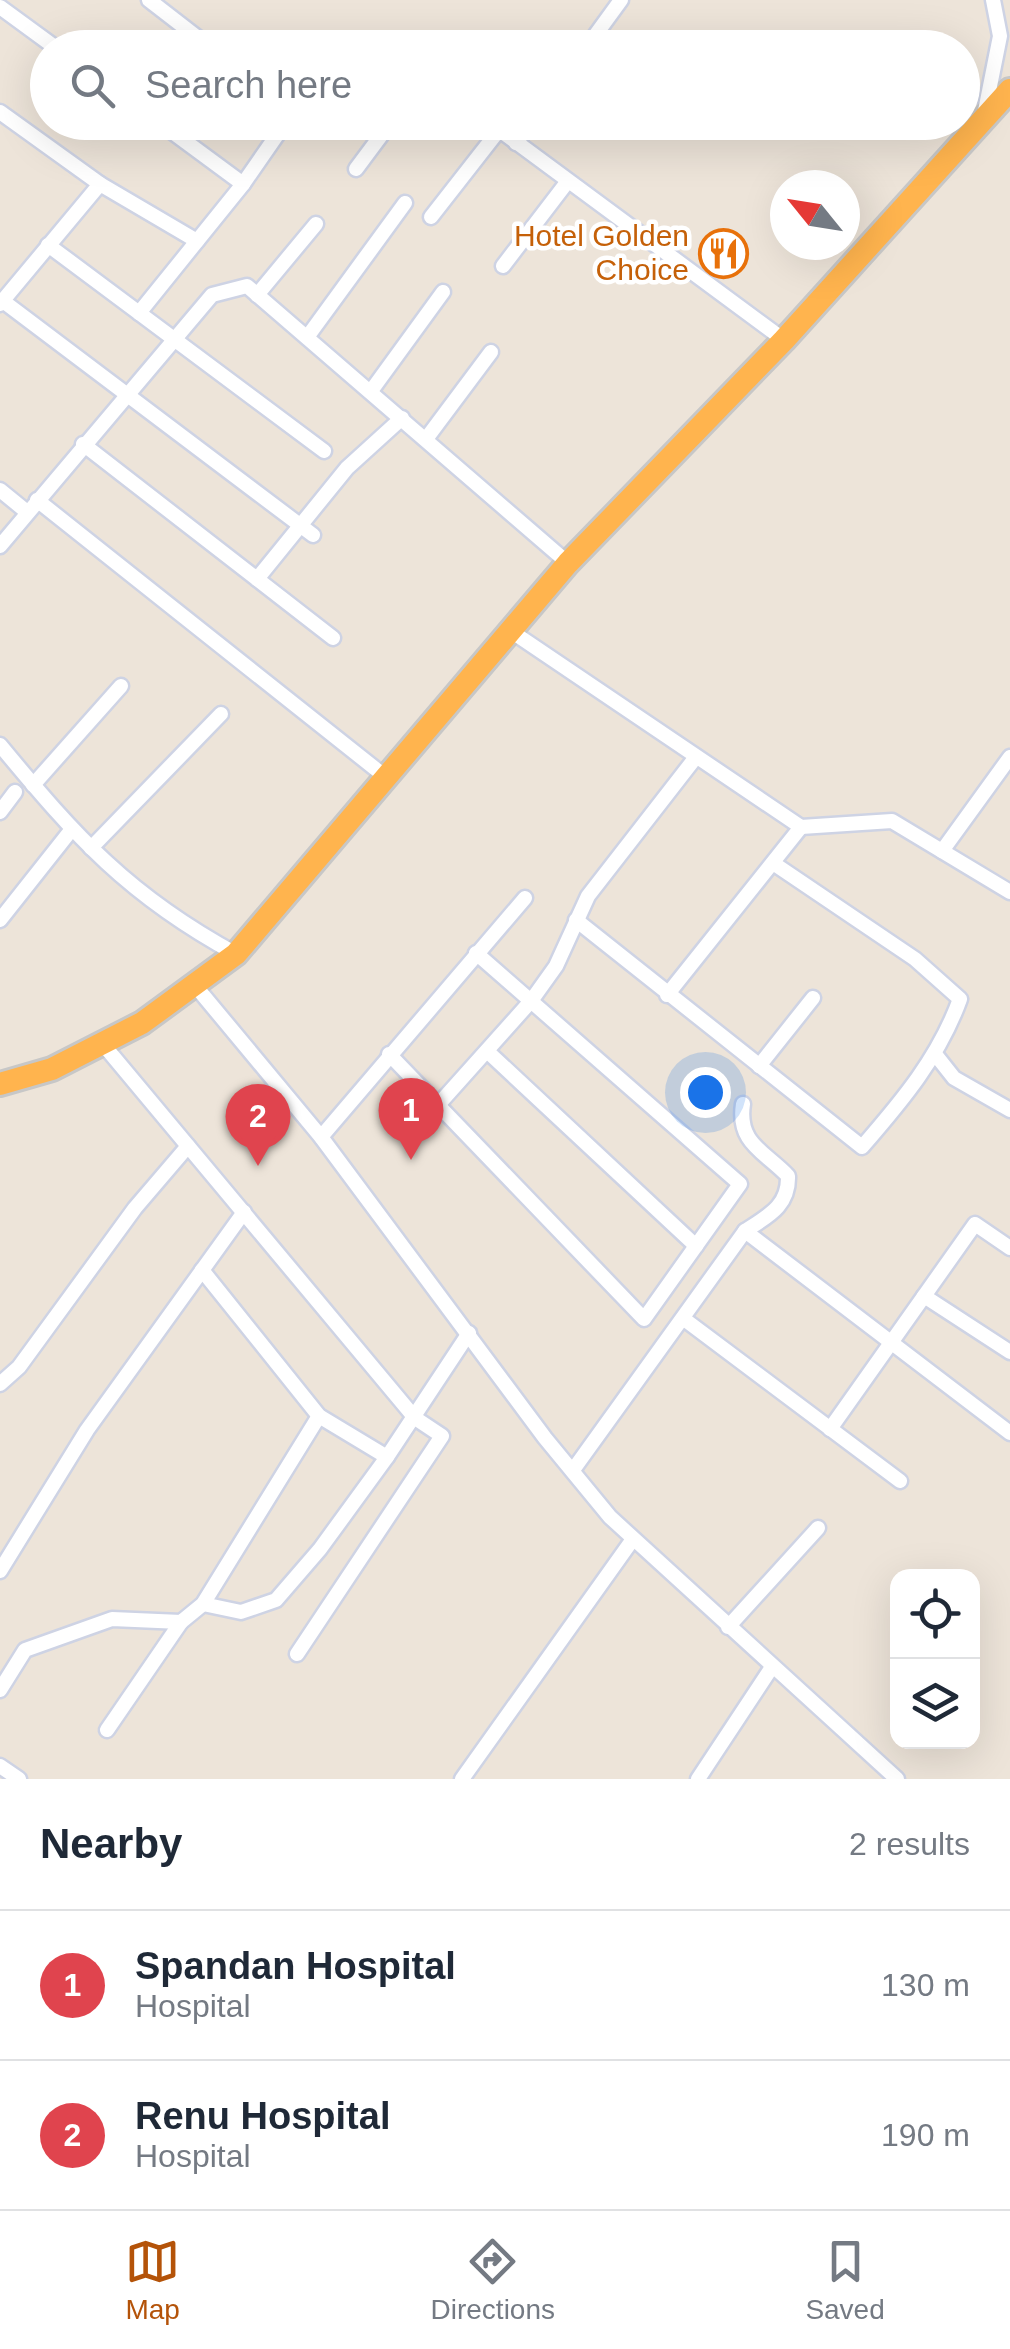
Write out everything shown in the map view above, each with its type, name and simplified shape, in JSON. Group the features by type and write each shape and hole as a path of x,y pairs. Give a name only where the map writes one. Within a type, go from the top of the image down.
{"highway":[{"path":"980,120 1010,90"},
{"path":"0,1084 52,1069 142,1023 236,954 568,563 784,340 962,140"}],"street":[{"path":"149,0 188,30"},
{"path":"600,30 622,0"},
{"path":"983,117 999,48 998,8 993,0"},
{"path":"0,6 32,30"},
{"path":"983,117 1010,99"},
{"path":"0,112 30,134"},
{"path":"39,140 100,184 198,241"},
{"path":"183,140 243,184"},
{"path":"139,313 274,140"},
{"path":"356,169 378,140"},
{"path":"431,217 484,140"},
{"path":"512,140 784,340"},
{"path":"502,266 568,181"},
{"path":"100,184 2,303 307,532"},
{"path":"308,336 405,204"},
{"path":"257,294 316,224"},
{"path":"48,245 324,451"},
{"path":"0,546 212,295 246,286 568,563"},
{"path":"371,392 443,292"},
{"path":"426,439 491,352"},
{"path":"257,579 307,532 347,468 402,418"},
{"path":"84,444 333,638"},
{"path":"0,490 32,506 387,778"},
{"path":"511,631 801,828 892,822 1010,892"},
{"path":"33,785 121,686"},
{"path":"91,848 221,714"},
{"path":"0,745 72,829 134,891 236,954"},
{"path":"438,1105 488,1052 556,966 588,896 696,757"},
{"path":"942,852 1010,757"},
{"path":"0,812 15,792"},
{"path":"667,994 801,828"},
{"path":"0,920 72,829"},
{"path":"576,920 862,1147 908,1096 935,1054 960,999 915,959 773,863"},
{"path":"322,1136 525,898"},
{"path":"389,1054 644,1319 740,1184 476,953"},
{"path":"194,983 322,1136 573,1470 633,1539 898,1779"},
{"path":"759,1066 813,998"},
{"path":"102,1043 415,1418 442,1436 297,1654"},
{"path":"488,1052 696,1246"},
{"path":"935,1054 954,1078 1010,1110"},
{"path":"573,1470 746,1232 777,1210 788,1192 788,1176 749,1144 740,1124 742,1104"},
{"path":"0,1384 19,1367 135,1208 188,1146"},
{"path":"0,1571 86,1430 244,1212"},
{"path":"830,1428 974,1224 1010,1248"},
{"path":"746,1232 1010,1433"},
{"path":"202,1270 318,1416 387,1457"},
{"path":"924,1296 1010,1352"},
{"path":"684,1319 900,1481"},
{"path":"203,1604 241,1612 276,1600 320,1549 387,1457 469,1333"},
{"path":"107,1730 181,1622 203,1604 318,1416"},
{"path":"728,1627 818,1528"},
{"path":"462,1779 633,1539"},
{"path":"0,1690 25,1650 112,1619 181,1622"},
{"path":"698,1779 772,1666"},
{"path":"0,1766 19,1779"}],"place":[{"name":"Hotel Golden Choice","path":"724,253"},
{"name":"Spandan Hospital","path":"411,1160"},
{"name":"Renu Hospital","path":"258,1166"}]}
